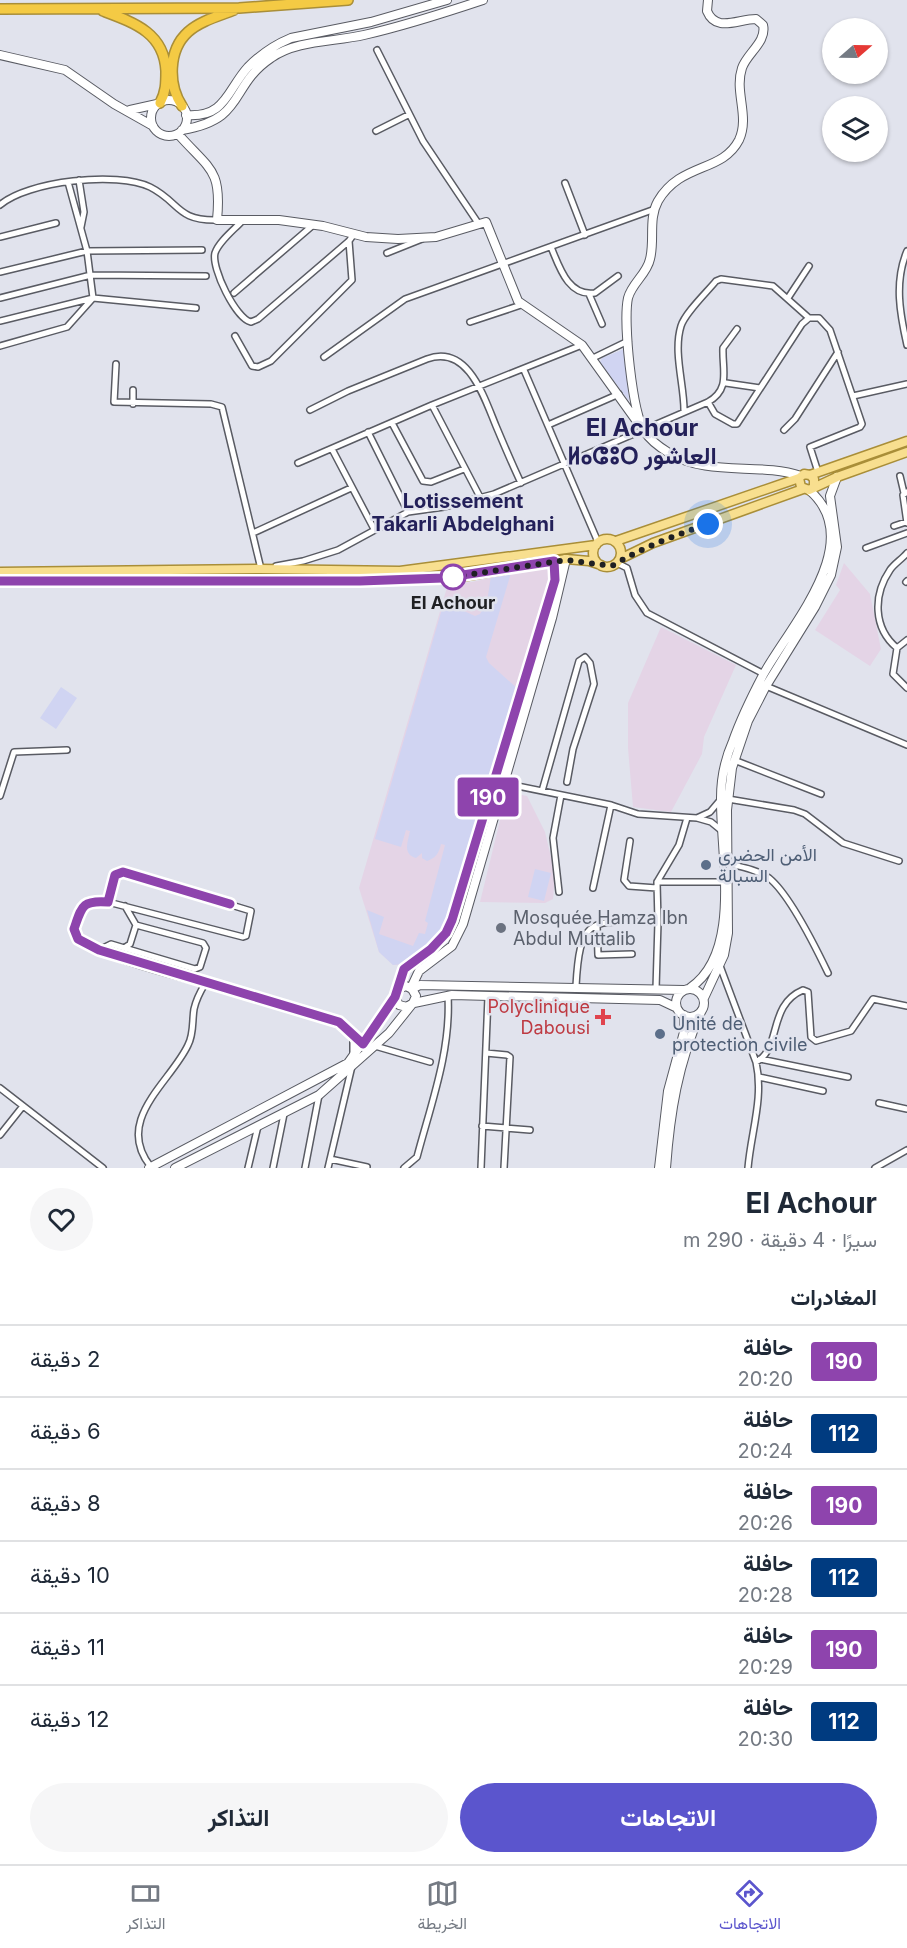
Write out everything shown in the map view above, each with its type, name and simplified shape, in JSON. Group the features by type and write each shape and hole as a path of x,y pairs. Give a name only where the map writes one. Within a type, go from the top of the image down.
{"highway":[{"path":"0,9 239,8 348,0"},
{"path":"158,104 169,82 169,65 188,32 202,23 239,8"},
{"path":"98,9 132,21 145,29 159,45 169,65"},
{"path":"169,82 182,106"}],"main road":[{"path":"0,572 260,569 400,571 597,543 605,539 615,541 758,495 807,475 907,441"},
{"path":"0,581 431,579 461,577 566,560 589,561 607,567 653,543 907,452"},
{"path":"807,475 814,479 809,488"},
{"path":"807,475 799,484 809,488"},
{"path":"615,541 621,550 618,561"},
{"path":"597,543 594,557 601,565"}],"street":[{"path":"186,115 204,115 219,107 247,69 279,43 291,38 371,22 447,0"},
{"path":"0,55 65,70 164,135 202,127 226,114 253,74 282,51 364,35 483,0"},
{"path":"644,432 634,394 628,341 628,298 649,263 654,209 675,180 725,156 739,139 744,120 740,76 745,61 762,39 763,25 756,19 725,24 717,22 707,11 708,0"},
{"path":"377,50 408,115 478,223"},
{"path":"128,111 171,100 182,106 186,115 180,132"},
{"path":"153,126 151,117 158,104"},
{"path":"376,131 408,115"},
{"path":"180,132 210,168 218,182 217,220"},
{"path":"0,205 19,193 79,180 140,183 158,191 189,217 217,220 279,220 323,226 351,237 422,239"},
{"path":"79,180 84,212 81,228"},
{"path":"0,346 67,327 93,298 87,251 68,182"},
{"path":"565,183 585,235"},
{"path":"324,357 405,299 654,209"},
{"path":"243,220 214,254 221,283 247,322 258,319 351,237"},
{"path":"0,237 56,223"},
{"path":"387,253 422,239 478,223 488,224 521,305 582,345 644,432 668,453 697,465 766,468 807,475 811,446 862,426 826,322 819,318 809,318 773,286 721,279 716,281 681,324 679,363 684,383 684,410"},
{"path":"234,293 312,226"},
{"path":"235,336 252,366 258,367 271,361 351,282 354,274 349,255 351,237"},
{"path":"551,247 569,283 589,294 602,324"},
{"path":"0,272 87,251 202,250"},
{"path":"907,251 900,277 900,310 907,345"},
{"path":"788,298 809,266"},
{"path":"0,298 91,275 206,276"},
{"path":"900,277 907,275"},
{"path":"589,294 599,291 618,276"},
{"path":"0,321 93,298 196,309"},
{"path":"470,322 521,305"},
{"path":"708,402 715,414 735,424 775,362 809,318"},
{"path":"116,364 114,402 222,407 260,569 326,554 408,512 444,507 521,483 644,432 684,410 708,402 716,397 726,383 723,348 737,329"},
{"path":"593,358 628,341"},
{"path":"298,463 432,405 582,345"},
{"path":"784,430 795,419 838,352"},
{"path":"310,410 348,391 438,355 460,362 479,387 521,483"},
{"path":"524,370 566,464 597,543"},
{"path":"726,383 760,388"},
{"path":"853,396 907,384"},
{"path":"133,390 133,404"},
{"path":"548,425 619,394"},
{"path":"432,405 480,497"},
{"path":"392,423 423,480 431,482 464,469"},
{"path":"368,432 408,512"},
{"path":"332,449 374,530"},
{"path":"894,526 906,523 905,492 900,476"},
{"path":"666,1168 669,1129 679,1070 704,998 720,966 728,933 729,864 724,799 734,760 748,722 766,686 815,608 831,575 837,547 835,518 830,504 837,477"},
{"path":"253,532 351,488"},
{"path":"677,1008 676,1000 706,973 717,951 722,925 724,765 732,741 764,674 812,598 830,556 827,514 818,497 809,488"},
{"path":"866,548 907,533"},
{"path":"897,648 884,633 876,603 891,568 907,553"},
{"path":"411,988 419,971 447,952 457,939 552,618 566,560"},
{"path":"554,561 555,580 452,920 446,933 431,949 404,969 396,994 401,1006 407,1007 414,1003 448,996 660,1000 677,1008 684,1015 693,1017 700,1012"},
{"path":"618,561 627,568 635,595 647,613 764,674"},
{"path":"907,640 897,648 893,674 907,688"},
{"path":"542,791 579,661 585,657 590,663 594,684 573,749 567,782"},
{"path":"766,686 907,744"},
{"path":"0,796 14,752 67,750"},
{"path":"734,760 821,794"},
{"path":"494,781 611,805 638,814 697,818 711,822 722,831"},
{"path":"559,892 553,838 561,795"},
{"path":"697,818 710,812 724,799"},
{"path":"724,799 794,810 804,814 843,843 899,861"},
{"path":"593,888 611,805"},
{"path":"656,989 657,885 679,845 687,818"},
{"path":"630,841 624,880 629,886 723,882"},
{"path":"729,864 768,877 777,887 815,947 828,973"},
{"path":"108,902 115,875 123,872 252,913 243,937 125,906 93,901 86,903 81,909 74,929 78,939 99,950 205,984 339,1022 363,1044"},
{"path":"99,950 107,944 195,969 200,967 206,948 203,943 136,926 125,906"},
{"path":"576,986 582,936 606,922 658,922"},
{"path":"124,948 130,944 136,926"},
{"path":"597,926 598,955 632,954"},
{"path":"720,966 758,1060 759,1102 748,1168"},
{"path":"205,984 197,998 192,1036 187,1048 145,1105 139,1135 151,1168 353,1062 402,987 411,988 420,985 576,986 687,989 698,991 704,998"},
{"path":"175,1168 319,1095 353,1062 375,1046 414,1003 416,996 411,988"},
{"path":"758,1060 766,1053 786,1000 804,989 807,992 811,1037 816,1041 851,1031 873,999 907,1006"},
{"path":"404,1168 417,1157 446,1049 450,1019 448,996"},
{"path":"481,1168 488,997"},
{"path":"659,1168 668,1091 684,1032 684,1015"},
{"path":"328,1168 353,1062 353,1035"},
{"path":"375,1046 430,1062"},
{"path":"486,1053 507,1054 510,1058 504,1168"},
{"path":"758,1060 848,1077"},
{"path":"759,1077 823,1091"},
{"path":"0,1088 103,1168"},
{"path":"305,1168 319,1095"},
{"path":"879,1103 907,1109"},
{"path":"0,1135 23,1106"},
{"path":"273,1168 284,1113"},
{"path":"248,1168 258,1126"},
{"path":"482,1126 530,1130"},
{"path":"874,1168 907,1150"},
{"path":"330,1158 367,1167"}],"shaded area":[{"path":"624,349 629,401 600,362 602,358"},
{"path":"844,563 870,594 881,649 870,666 815,630 840,590 836,585"},
{"path":"550,567 553,575 452,915 398,965 393,965 379,952 359,888 448,584 472,582"},
{"path":"511,573 486,657 489,663 519,690 452,915 442,931 420,954 412,960 393,965 379,952 367,910 384,917 379,934 413,946 419,933 425,934 428,923 425,921 445,845 441,844 437,855 427,861 422,858 422,853 416,858 409,854 407,847 410,831 406,830 401,847 375,839 444,602 475,616 480,614 487,602 491,576"},
{"path":"661,627 736,665 704,737 702,754 671,812 633,807 628,748 628,703"},
{"path":"61,687 77,698 56,729 40,718"},
{"path":"507,792 527,796 545,832 555,874 553,899 545,903 480,902"},
{"path":"535,869 551,873 544,901 528,897"}],"bus line":[{"name":"190","path":"0,581 360,581 461,577 554,561 555,580 452,920 446,933 431,949 404,969 395,997 363,1044 355,1038 347,1026 339,1022 258,997 205,984 99,950 78,939 74,929 81,909 86,903 108,902 115,875 123,872 230,904"}],"place":[{"name":"El Achour","path":"453,577"},
{"name":"الأمن الحضري السبالة","path":"706,865"},
{"name":"Mosquée Hamza Ibn Abdul Muttalib","path":"501,928"},
{"name":"Polyclinique Dabousi","path":"603,1017"},
{"name":"Unité de protection civile","path":"660,1034"}],"district":[{"name":"El Achour ⵍⴰⵛⵓⵔ العاشور","path":"642,442"},
{"name":"Lotissement Takarli Abdelghani","path":"463,512"}],"route":[{"path":"453,577 566,560 589,561 607,567 612,566 620,559 653,543 708,524"}]}
